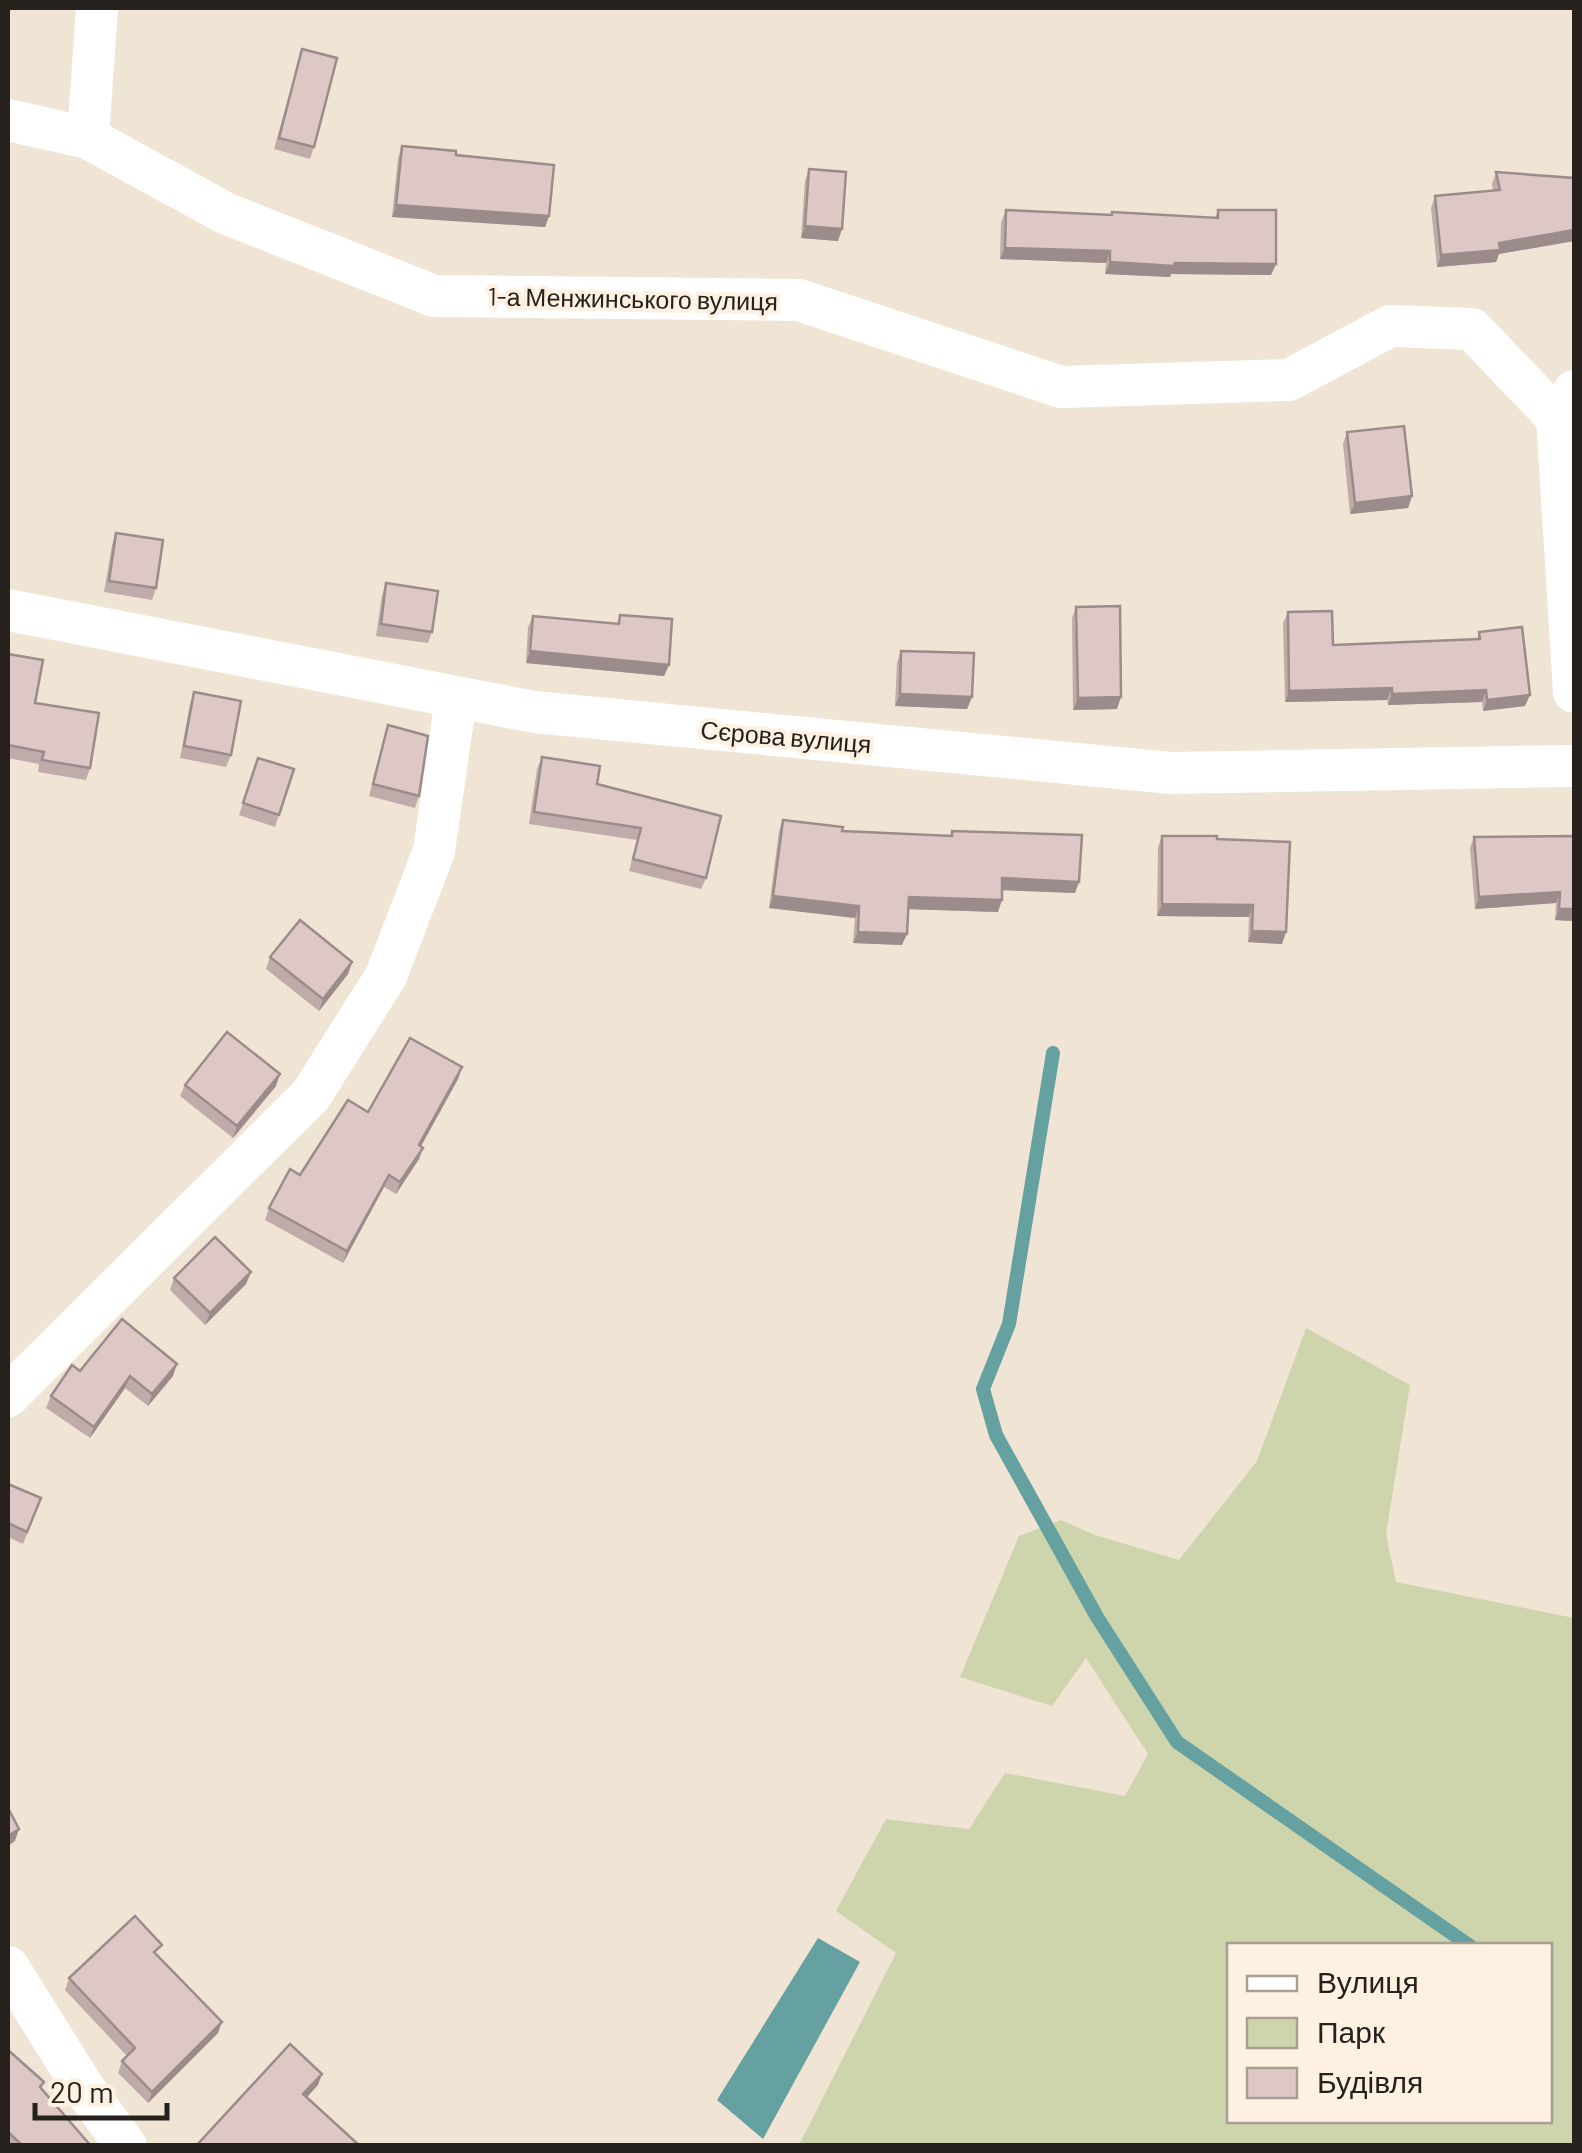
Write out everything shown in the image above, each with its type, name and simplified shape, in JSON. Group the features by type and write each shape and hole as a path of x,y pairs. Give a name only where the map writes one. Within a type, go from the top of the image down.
{"street":[{"path":"88,138 98,8"},
{"name":"1-а Менжинського вулиця","path":"8,120 88,138 225,212 434,296 799,300 1061,387 1289,380 1390,326 1472,329 1566,405"},
{"path":"1566,405 1574,692"},
{"name":"Сєрова вулиця","path":"8,610 534,712 1171,773 1574,766"},
{"path":"8,1396 311,1096 386,976 434,850 456,698"},
{"path":"8,1967 83,2087 126,2146"}],"green space":[{"path":"1306,1328 1410,1385 1386,1534 1396,1582 1574,1618 1574,2145 799,2145 896,1953 836,1911 886,1819 969,1829 1005,1773 1125,1796 1148,1754 1086,1658 1052,1706 960,1677 1019,1536 1061,1520 1095,1535 1179,1560 1257,1461"}],"water":[{"path":"818,1938 860,1962 763,2139 717,2100"}],"building":[{"path":"302,49 337,58 314,147 279,138"},
{"path":"402,146 554,165 549,216 396,205"},
{"path":"809,169 846,172 842,229 805,226"},
{"path":"1496,172 1574,178 1574,230 1499,243 1500,250 1441,255 1435,196 1500,190"},
{"path":"1006,210 1218,218 1218,210 1276,210 1276,264 1174,266 1110,262 1110,251 1005,248"},
{"path":"1404,426 1412,496 1355,503 1347,432"},
{"path":"116,533 163,540 156,588 109,581"},
{"path":"386,583 438,591 432,632 381,624"},
{"path":"1120,606 1121,697 1078,698 1076,607"},
{"path":"1332,611 1333,645 1480,639 1479,632 1522,627 1530,695 1487,700 1486,690 1392,694 1392,688 1289,691 1288,612"},
{"path":"620,615 672,619 669,665 530,651 533,616 619,624"},
{"path":"901,651 974,653 972,697 900,694"},
{"path":"8,654 43,660 35,703 99,713 90,768 42,760 44,752 8,745"},
{"path":"194,692 241,701 231,755 184,746"},
{"path":"388,725 428,736 419,796 373,784"},
{"path":"542,757 600,766 597,784 721,816 706,878 633,859 641,828 534,812"},
{"path":"258,758 294,769 279,815 243,803"},
{"path":"783,820 843,827 842,831 952,836 952,831 1082,835 1079,882 1002,878 1002,900 909,897 907,934 858,932 859,906 773,896"},
{"path":"1162,836 1290,842 1286,932 1252,931 1253,905 1162,904"},
{"path":"1574,836 1574,909 1559,909 1560,892 1479,897 1474,837"},
{"path":"300,920 352,962 323,999 270,957"},
{"path":"227,1032 280,1074 237,1126 185,1085"},
{"path":"410,1038 462,1067 419,1145 423,1148 400,1182 389,1175 347,1251 269,1208 290,1169 300,1175 348,1100 368,1112"},
{"path":"215,1237 251,1272 210,1313 174,1278"},
{"path":"122,1319 177,1364 152,1394 130,1376 94,1427 51,1396 72,1365 80,1371"},
{"path":"8,1484 41,1498 27,1532 8,1523"},
{"path":"8,1808 19,1829 8,1836"},
{"path":"135,1916 162,1945 154,1952 222,2022 152,2092 122,2061 135,2048 69,1978"},
{"path":"290,2044 322,2074 303,2094 360,2146 196,2146"},
{"path":"8,2050 44,2082 40,2087 91,2146 23,2146 8,2132"}],"waterway":[{"path":"1053,1053 1009,1324 983,1389 996,1435 1097,1617 1177,1742 1466,1943"}]}
